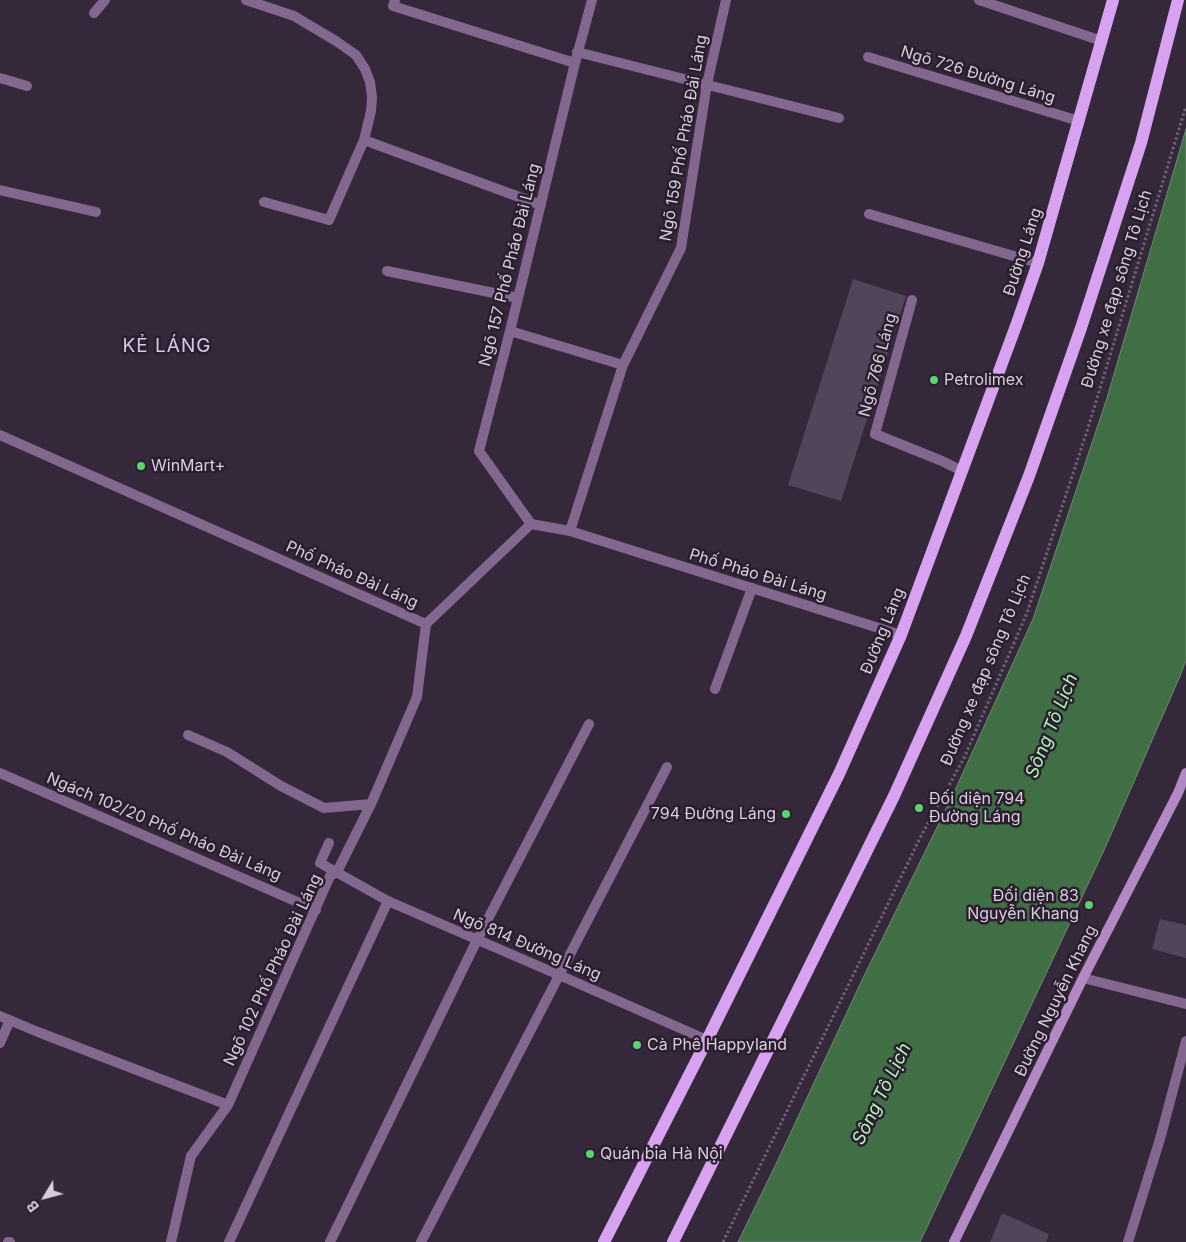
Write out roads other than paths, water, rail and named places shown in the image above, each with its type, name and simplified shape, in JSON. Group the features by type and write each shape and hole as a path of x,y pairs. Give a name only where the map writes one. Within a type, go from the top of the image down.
{"main road":[{"name":"Đường Láng","path":"604,1242 839,774 901,635 1038,262 1113,0"},
{"path":"673,1242 894,796 966,636 1029,476 1081,328 1141,143 1178,0"},
{"name":"Đường Nguyễn Khang","path":"954,1242 1083,978 1182,794 1186,773"}],"street":[{"path":"94,13 105,0"},
{"path":"246,0 294,16 356,55 365,69 370,82 372,97 371,111 364,140 329,220 264,202"},
{"path":"395,0 393,6 575,63"},
{"name":"Ngõ 157 Phố Pháo Đài Láng","path":"531,524 479,451 510,332 577,52 592,0"},
{"name":"Ngõ 159 Phố Pháo Đài Láng","path":"570,531 623,365 681,248 707,84 726,0"},
{"path":"979,0 1102,41"},
{"path":"577,52 839,118"},
{"name":"Ngõ 726 Đường Láng","path":"868,57 1079,121"},
{"path":"0,78 27,86"},
{"path":"364,140 541,205"},
{"path":"0,190 96,212"},
{"path":"869,214 1038,262"},
{"path":"386,271 518,298"},
{"name":"Ngõ 766 Láng","path":"912,300 875,434 962,471"},
{"path":"510,332 623,365"},
{"name":"Phố Pháo Đài Láng","path":"0,435 426,624 531,524 570,531 901,635"},
{"path":"715,689 752,588"},
{"name":"Ngõ 102 Phố Pháo Đài Láng","path":"171,1242 191,1156 228,1105 330,876 337,872 371,804 417,697 426,624"},
{"path":"330,1242 477,940 589,724"},
{"path":"188,735 227,752 282,786 324,808 371,804"},
{"path":"421,1242 668,767"},
{"name":"Ngách 102/20 Phố Pháo Đài Láng","path":"0,773 316,910"},
{"name":"Ngõ 814 Đường Láng","path":"329,843 320,863 388,901 706,1040"},
{"path":"229,1242 388,901"},
{"path":"1083,978 1186,1004"},
{"path":"0,1016 228,1105"},
{"path":"0,1043 10,1020"},
{"path":"1128,1242 1160,1139 1186,1041"}],"water":[{"name":"Sông Tô Lịch","path":"1186,129 1186,660 1180,676 1105,848 920,1242 738,1242 863,978 951,799 1033,619 1107,398"}],"place":[{"name":"Petrolimex","path":"934,380"},
{"name":"WinMart+","path":"141,466"},
{"name":"Đối diện 794 Đường Láng","path":"919,808"},
{"name":"794 Đường Láng","path":"786,814"},
{"name":"Đối diện 83 Nguyễn Khang","path":"1089,905"},
{"name":"Cà Phê Happyland","path":"637,1045"},
{"name":"Quán bia Hà Nội","path":"590,1154"}],"district":[{"name":"KẺ LÁNG","path":"167,346"}]}
